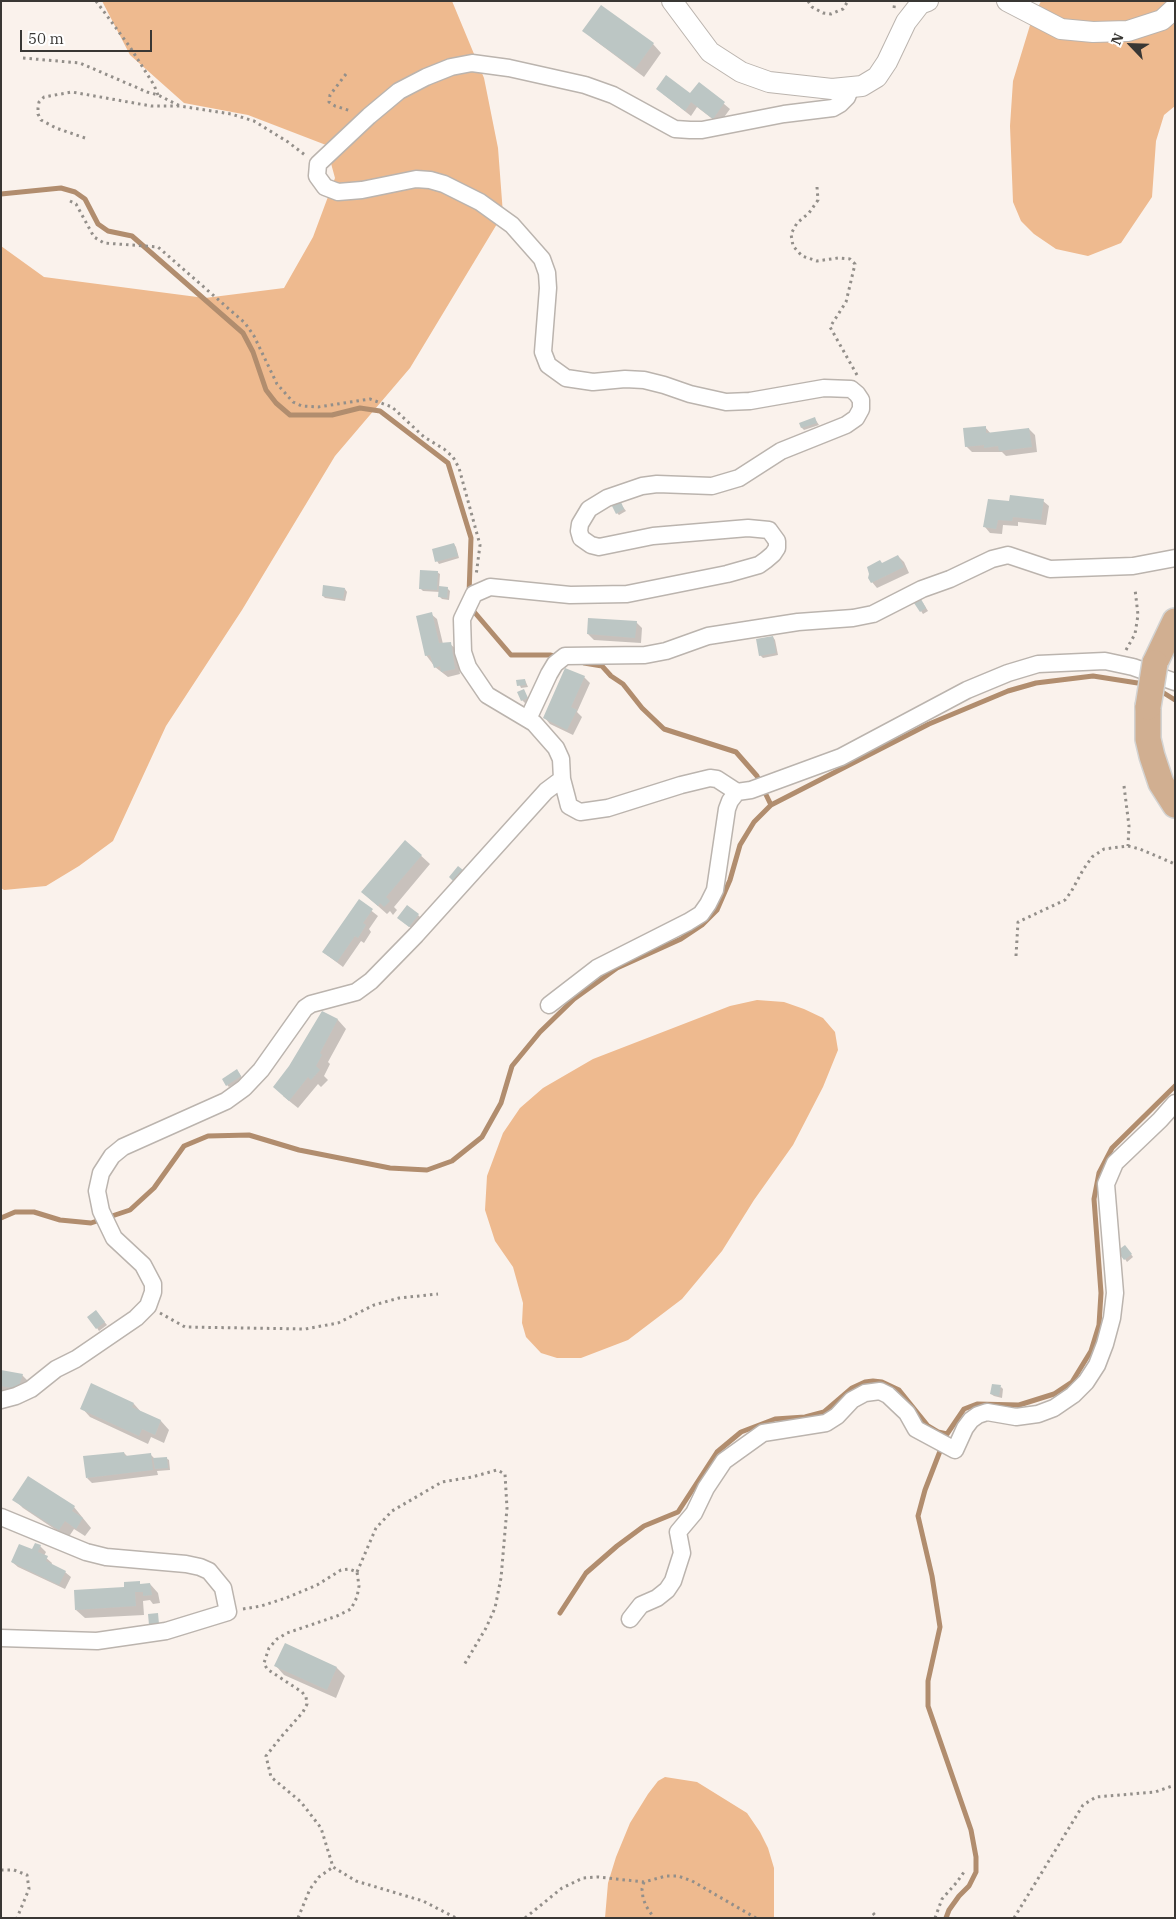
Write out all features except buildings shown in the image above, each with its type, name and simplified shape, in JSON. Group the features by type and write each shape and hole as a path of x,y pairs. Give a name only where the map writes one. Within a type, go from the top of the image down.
{"main road":[{"path":"1175,621 1155,663 1148,707 1148,739 1152,756 1161,783 1175,805"}],"street":[{"path":"672,1 710,52 741,72 769,82 832,89 862,86 877,77 887,62 906,22 920,4 928,1"},
{"path":"1007,1 1061,29 1093,32 1128,31 1162,20 1175,8"},
{"path":"744,791 718,779 710,778 681,784 608,808 580,812 569,806 562,779 561,759 556,748 534,723 487,695 468,667 463,652 462,619 473,598 490,587 570,595 627,594 727,574 759,564 773,554 777,548 777,541 769,530 748,528 653,536 599,547 591,545 581,538 580,524 589,509 607,498 642,486 657,484 712,486 739,478 781,451 833,430 856,418 861,410 861,400 857,394 843,388 824,388 750,401 726,402 690,394 644,380 625,379 593,382 566,378 548,365 543,352 548,288 547,273 542,259 512,225 480,202 444,184 430,180 416,179 362,190 338,192 325,187 317,176 318,164 400,91 426,77 451,67 472,63 509,68 585,85 613,95 675,129 690,130 702,130 784,114 833,108 847,97 851,87"},
{"path":"528,719 560,660 645,655 666,651 708,636 798,622 853,618 873,614 922,589 950,579 992,559 1008,555 1050,569 1133,566 1175,558"},
{"path":"549,1005 597,968 701,914 714,890 727,809 730,801 744,791 772,784 841,757 967,690 1008,673 1038,664 1105,661 1118,663 1175,682"},
{"path":"1,1400 31,1389 56,1369 76,1359 130,1322 148,1306 154,1292 153,1284 143,1265 114,1238 104,1217 96,1190 106,1164 112,1156 123,1147 226,1101 244,1088 261,1070 305,1008 311,1004 356,992 371,981 416,935 546,791 562,779"},
{"path":"630,1619 642,1605 657,1598 667,1590 673,1581 682,1553 678,1532 694,1513 706,1488 724,1461 763,1433 826,1423 837,1416 852,1400 865,1393 880,1391 888,1395 907,1413 916,1429 954,1450 971,1420 978,1416 987,1412 1016,1417 1038,1414 1054,1408 1073,1395 1086,1382 1097,1365 1112,1318 1115,1293 1106,1184 1115,1163 1175,1103"},
{"path":"1,1517 92,1554 200,1567 209,1571 223,1588 228,1612 166,1631 97,1641 1,1638"}],"path":[{"path":"96,1 130,47 154,85 158,95"},
{"path":"808,1 812,7 823,13 832,14 843,8 848,1"},
{"path":"23,58 80,63 180,106"},
{"path":"346,74 330,95 329,102 346,110 372,114"},
{"path":"85,138 56,128 41,120 38,108 39,102 44,96 72,92 151,106 180,106 231,114 254,121 288,142 318,164"},
{"path":"818,187 818,200 809,213 797,223 791,234 793,246 802,256 817,261 838,258 850,259 856,264 846,302 830,327 860,380 857,394"},
{"path":"70,201 76,204 94,237 104,242 158,248 245,323 277,384 293,402 302,406 318,407 370,399 392,407 424,437 453,457 459,468 480,545 473,598"},
{"path":"1118,663 1135,634 1138,616 1134,589"},
{"path":"1124,786 1129,826 1128,846"},
{"path":"1016,956 1018,922 1065,900 1092,857 1104,848 1128,846 1175,864"},
{"path":"148,1306 185,1327 306,1329 338,1323 374,1305 399,1298 438,1294"},
{"path":"456,1918 423,1901 356,1881 333,1867 321,1828 301,1802 271,1777 266,1756 303,1712 307,1704 302,1692 267,1669 264,1663 270,1648 277,1639 287,1633 337,1616 351,1609 357,1597 359,1586 357,1572 376,1528 392,1511 442,1482 472,1477 497,1470 505,1474 507,1480 507,1508 501,1578 495,1608 486,1628 464,1665"},
{"path":"228,1612 261,1606 286,1598 316,1585 341,1570 349,1569 357,1572"},
{"path":"1014,1918 1083,1805 1096,1797 1155,1792 1175,1785"},
{"path":"298,1918 310,1889 319,1877 333,1867"},
{"path":"1,1870 14,1870 27,1874 30,1889 17,1918"},
{"path":"934,1918 942,1899 964,1872"},
{"path":"525,1918 562,1888 583,1878 598,1877 644,1882 666,1876 678,1876 692,1881 756,1918"},
{"path":"644,1882 642,1889 646,1906 654,1918"},
{"path":"873,1913 877,1918"}],"shaded area":[{"path":"102,1 452,1 484,78 498,148 503,214 410,368 335,456 242,610 166,726 113,841 79,866 46,886 4,890 1,888 1,246 44,277 205,298 284,288 313,237 335,178 326,145 248,115 184,103 130,55"},
{"path":"1041,1 1175,1 1175,106 1164,115 1156,141 1152,197 1121,243 1088,256 1056,249 1034,234 1021,221 1013,202 1010,126 1013,81 1031,22"},
{"path":"757,1000 784,1002 804,1009 823,1018 835,1032 838,1050 823,1087 793,1145 754,1200 722,1251 682,1299 628,1340 581,1358 557,1358 541,1353 526,1337 522,1323 523,1303 513,1267 495,1241 485,1210 487,1176 503,1133 520,1108 543,1088 593,1059 730,1006"},
{"path":"665,1777 697,1782 747,1813 768,1848 774,1868 774,1918 605,1918 608,1883 630,1823 648,1794 658,1781"}],"waterway":[{"path":"1,194 61,188 75,192 85,199 98,224 108,231 132,236 243,333 253,352 266,390 276,403 290,415 332,415 360,408 380,411 448,463 471,538 469,594"},
{"path":"470,607 511,655 550,655 559,657"},
{"path":"584,663 602,666 611,676 623,684 642,708 664,729 736,752 757,776 771,805"},
{"path":"1,1218 15,1212 34,1212 60,1220 91,1223 130,1210 154,1188 184,1146 208,1136 249,1135 299,1150 390,1168 427,1170 452,1161 482,1137 501,1103 512,1066 540,1032 574,999 617,968 681,939 702,925 717,910 730,880 740,845 754,822 771,805 929,724 1008,691 1036,683 1093,676 1144,684"},
{"path":"1159,690 1175,700"},
{"path":"560,1613 586,1573 617,1546 644,1526 678,1512 717,1452 741,1432 775,1419 805,1417 824,1412 852,1388 865,1382 873,1381 882,1382 899,1390 928,1426 938,1432 947,1434 964,1409 977,1404 1019,1405 1054,1394 1072,1382 1091,1351 1099,1325 1101,1293 1094,1199 1099,1173 1112,1148 1175,1086"},
{"path":"942,1446 925,1490 918,1516 932,1576 940,1627 928,1681 928,1706 971,1830 976,1857 976,1872 969,1886 949,1910 946,1918"}]}
